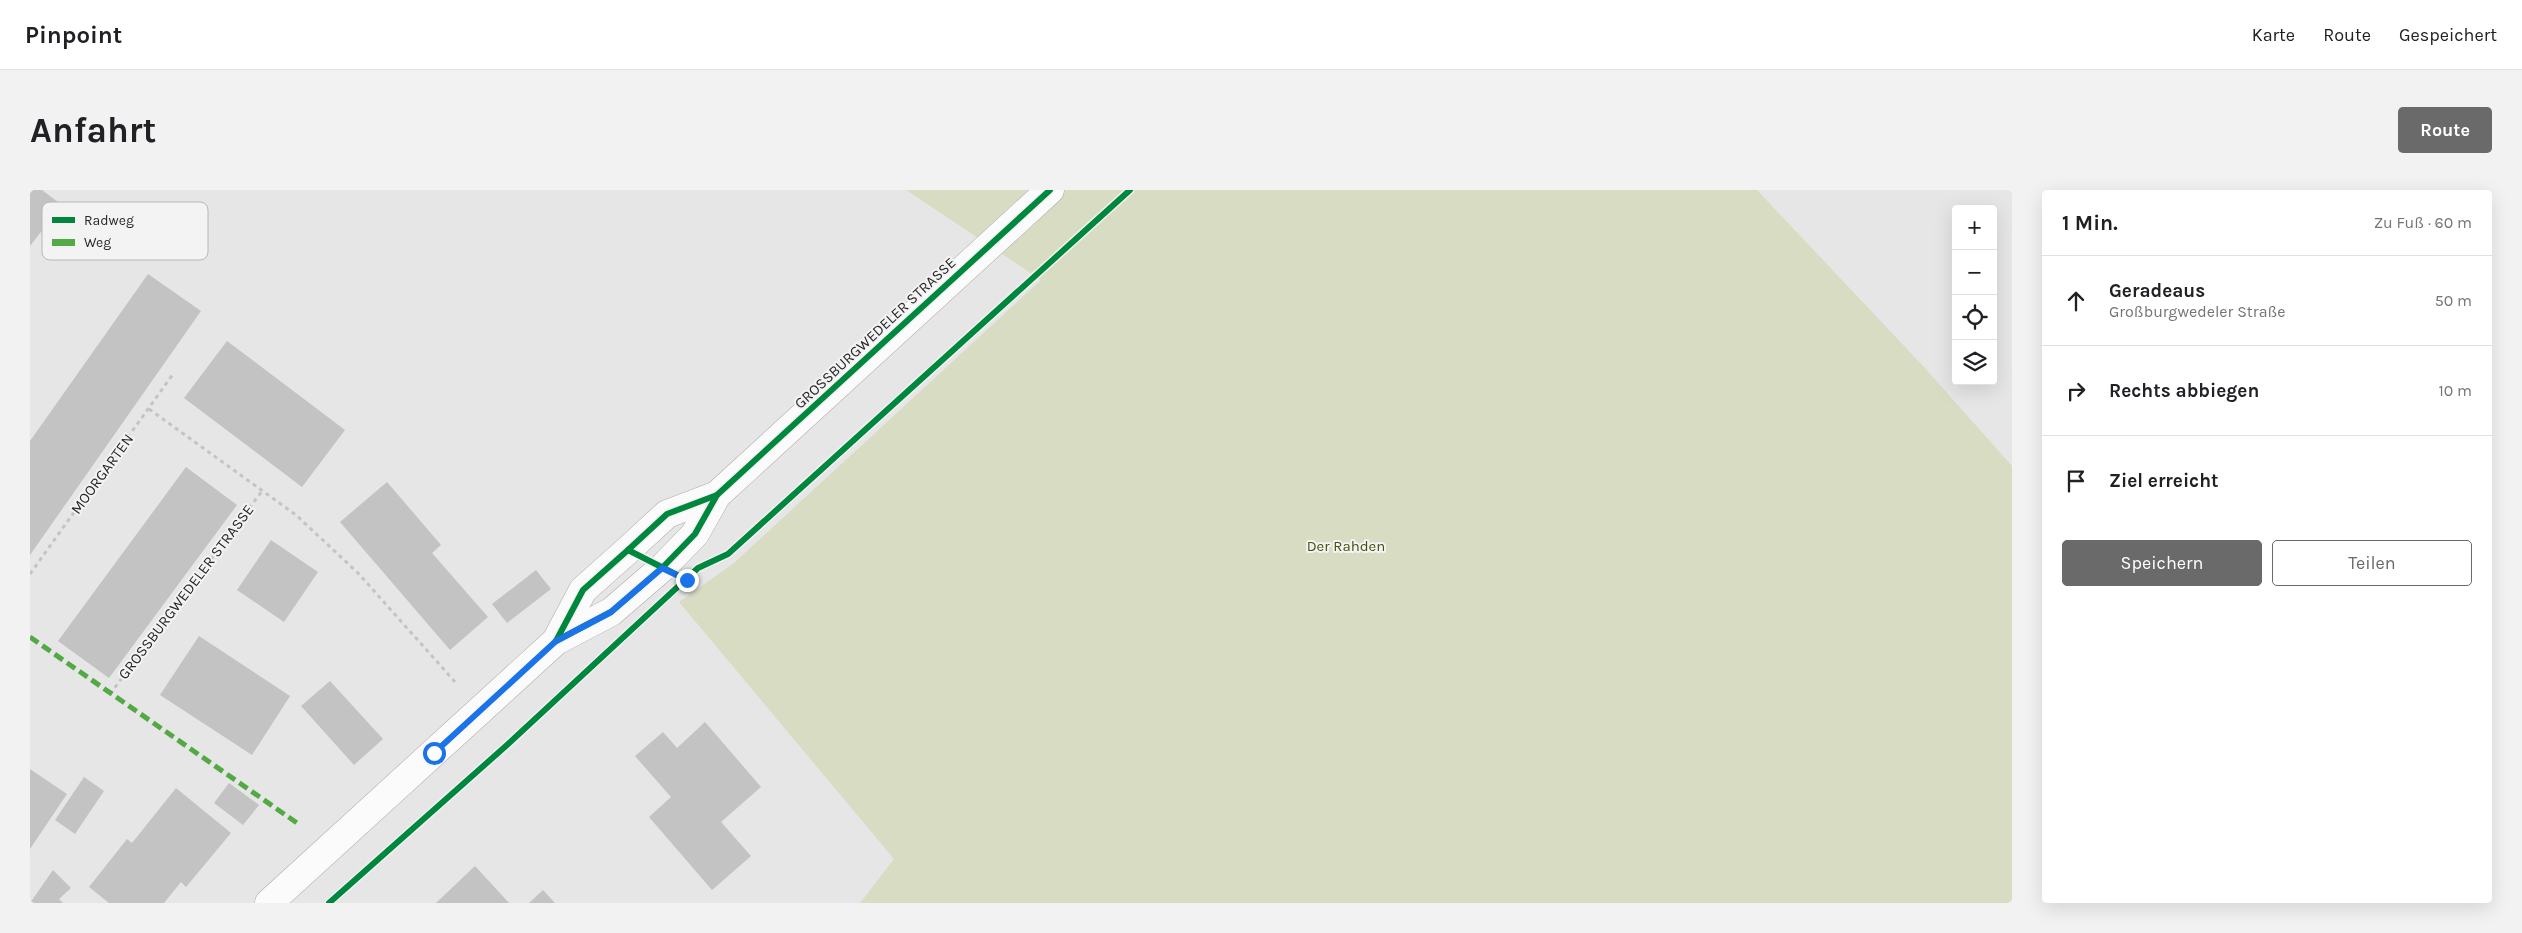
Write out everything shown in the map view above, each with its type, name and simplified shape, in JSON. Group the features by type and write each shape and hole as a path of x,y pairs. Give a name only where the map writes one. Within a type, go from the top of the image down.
{"street":[{"name":"GROSSBURGWEDELER STRASSE","path":"269,903 556,641 611,612 662,568 695,534 717,496 1050,190"},
{"name":"GROSSBURGWEDELER STRASSE","path":"556,641 583,590 667,514 717,496"}],"green space":[{"name":"Der Rahden","path":"906,190 1757,190 1923,366 2012,466 2012,903 860,903 894,859 679,602 734,563 1041,280"}],"building":[{"path":"30,190 42,190 58,202 42,202 42,231 30,246"},
{"path":"148,274 201,311 30,555 30,441"},
{"path":"227,341 345,430 302,487 184,398"},
{"path":"186,467 237,505 109,678 58,641"},
{"path":"387,482 441,545 432,553 488,617 450,650 340,522"},
{"path":"271,540 318,572 284,622 237,590"},
{"path":"536,570 551,589 507,623 492,604"},
{"path":"199,636 290,696 252,755 160,695"},
{"path":"330,681 383,739 354,765 301,706"},
{"path":"705,722 761,787 721,822 751,856 712,890 649,817 671,797 635,756 663,732 677,748"},
{"path":"30,769 67,794 30,849"},
{"path":"84,777 104,791 75,834 55,820"},
{"path":"229,783 259,805 243,825 214,803"},
{"path":"176,788 231,833 186,887 181,882 164,903 109,903 89,887 127,839 132,843"},
{"path":"475,866 509,903 436,903"},
{"path":"53,870 71,888 59,899 63,903 30,903"},
{"path":"543,890 555,903 529,903"}],"marked path":[{"path":"30,637 297,823"}],"cycle path":[{"path":"556,641 611,612 662,568 695,534 717,495 1050,190"},
{"path":"329,903 507,745 698,568 728,554 1130,190"},
{"path":"556,641 583,590 667,514 717,495"},
{"path":"628,550 687,580"}],"route":[{"path":"434,753 556,641 611,612 662,568 687,580"}]}
